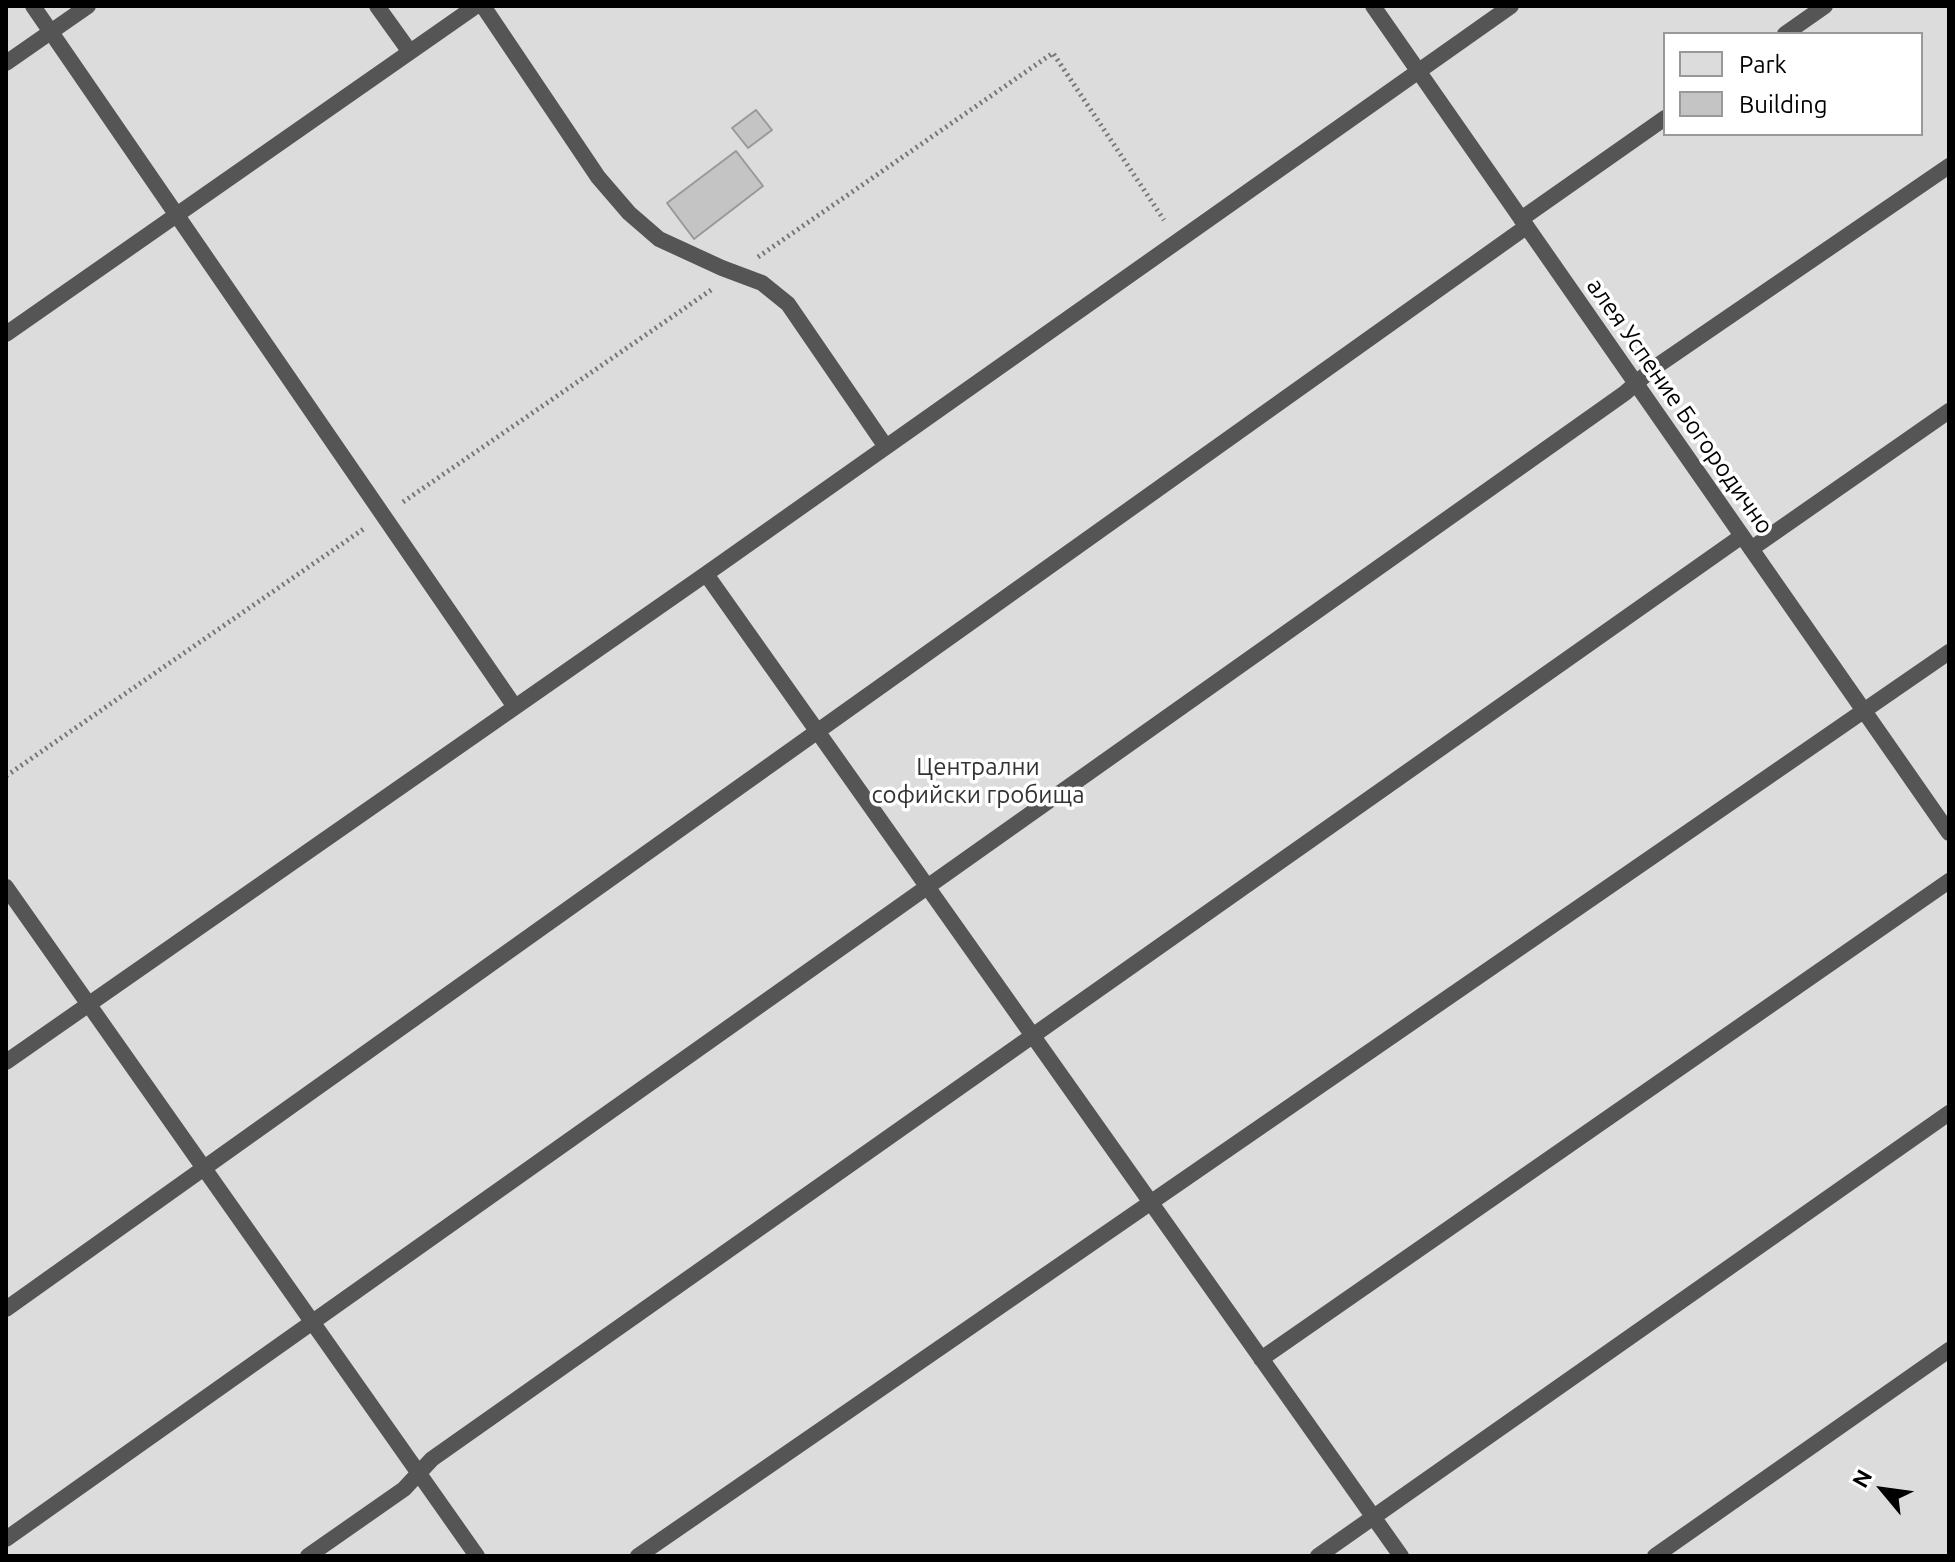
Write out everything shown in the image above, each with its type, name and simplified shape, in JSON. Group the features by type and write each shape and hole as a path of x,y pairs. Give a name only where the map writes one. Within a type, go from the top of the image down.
{"lane":[{"path":"33,6 515,707"},
{"path":"6,63 88,6"},
{"path":"377,6 410,52"},
{"path":"6,334 476,6"},
{"path":"483,6 598,177 629,213 659,239 762,283 788,304 886,447"},
{"name":"алея Успение Богородично","path":"1373,6 1949,833"},
{"path":"6,1062 706,574 1511,6"},
{"path":"1788,32 1825,6"},
{"path":"6,1309 818,731 1663,119"},
{"path":"6,1539 1625,393 1651,370 1949,166"},
{"path":"308,1556 404,1489 432,1459 1032,1036 1746,543 1949,411"},
{"path":"706,574 1401,1556"},
{"path":"638,1556 1949,652"},
{"path":"1261,1359 1949,881"},
{"path":"6,887 477,1556"},
{"path":"1318,1556 1949,1113"},
{"path":"1655,1556 1949,1350"}],"path":[{"path":"6,776 1053,53 1178,240"}],"green space":[{"name":"Централни софийски гробища","path":"6,6 1949,6 1949,1556 6,1556"}],"building":[{"path":"756,110 772,130 748,148 732,128"},
{"path":"736,151 763,186 694,239 667,203"}]}
